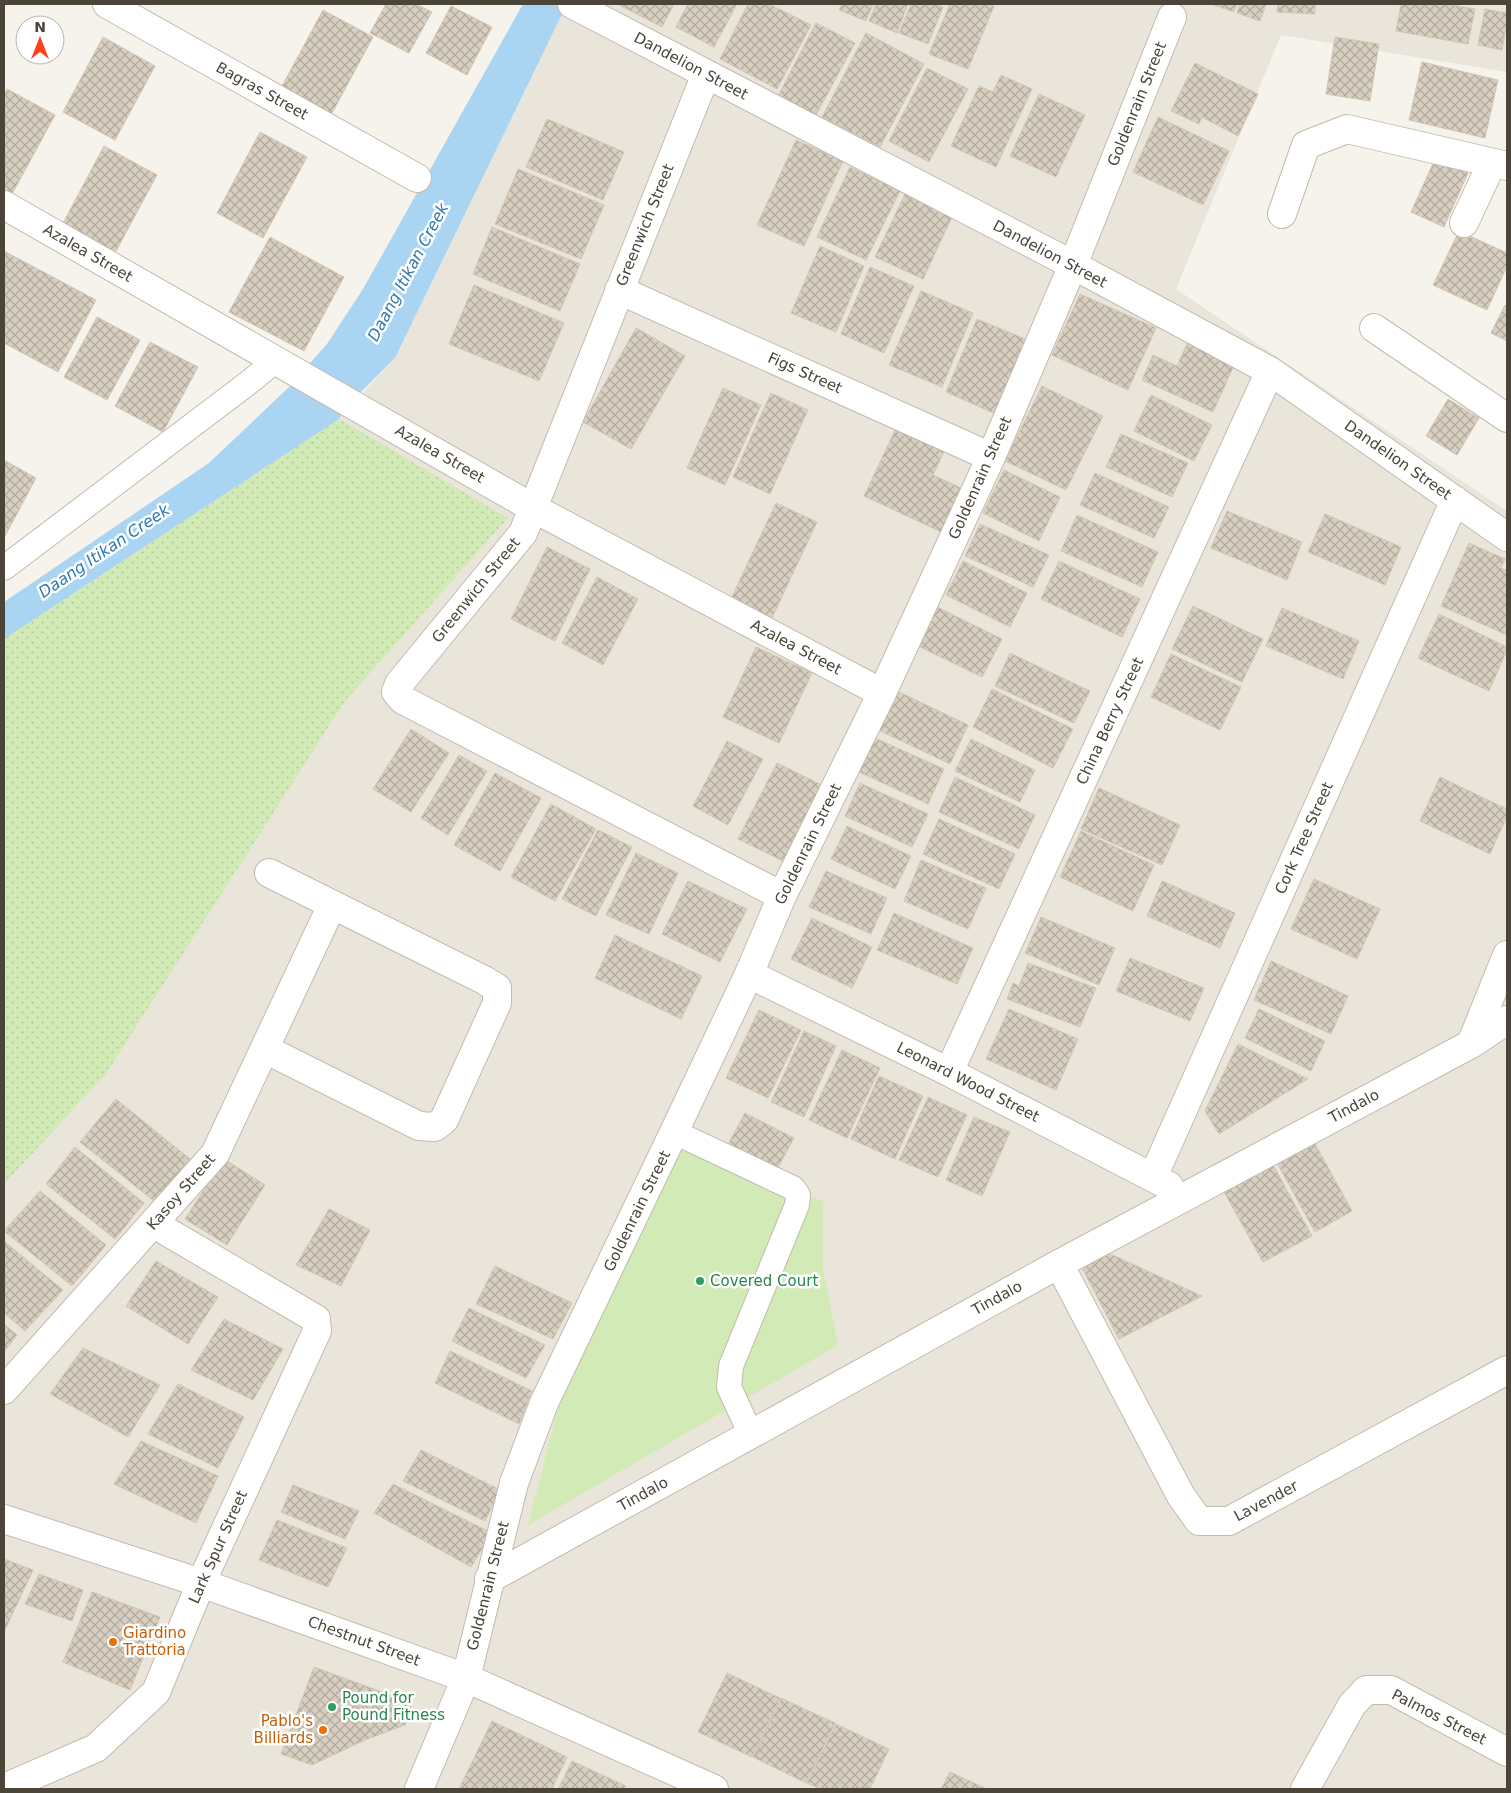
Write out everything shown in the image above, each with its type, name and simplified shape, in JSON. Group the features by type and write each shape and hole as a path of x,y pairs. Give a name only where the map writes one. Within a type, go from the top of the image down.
{"street":[{"name":"Bagras Street","path":"107,4 417,178"},
{"name":"Dandelion Street","path":"580,8 1072,265 1270,371 1507,537"},
{"name":"Goldenrain Street","path":"419,1789 466,1678 514,1483 544,1403 674,1132 748,974 782,896 882,693 991,457 1072,265 1172,17"},
{"name":"Greenwich Street","path":"706,74 523,533 399,684 396,692 404,700 782,896"},
{"path":"1282,214 1306,145 1346,129 1500,164 1464,223"},
{"name":"Azalea Street","path":"4,204 534,508 882,693"},
{"name":"Figs Street","path":"619,290 991,457"},
{"path":"1374,328 1507,418"},
{"name":"China Berry Street","path":"949,1072 1270,371"},
{"name":"Cork Tree Street","path":"1153,1177 1455,500"},
{"path":"264,1050 420,1126 435,1127 444,1120 497,1004 497,988 484,980 269,873"},
{"name":"Kasoy Street","path":"4,1390 215,1154 332,905"},
{"path":"1471,1044 1507,955"},
{"name":"Leonard Wood Street","path":"748,974 949,1072 1186,1195"},
{"name":"Tindalo","path":"489,1579 1059,1264 1471,1044 1507,1020"},
{"name":"Lark Spur Street","path":"4,1788 96,1748 156,1692 201,1583 317,1332 316,1319 154,1224"},
{"name":"Lavender","path":"1059,1264 1181,1496 1199,1521 1229,1521 1507,1370"},
{"name":"Chestnut Street","path":"4,1519 201,1583 466,1678 714,1789"},
{"name":"Palmos Street","path":"1305,1789 1352,1706 1366,1690 1391,1690 1507,1752"}],"lane":[{"path":"4,568 252,380 288,366"},
{"path":"674,1132 793,1188 798,1195 797,1205 731,1366 729,1387 751,1435"}],"shaded area":[{"path":"567,4 1507,4 1507,72 1281,35 1176,289 1507,511 1507,1789 4,1789 4,639 339,419 395,358"}],"green space":[{"path":"339,419 508,518 345,701 105,1075 4,1184 4,639"},
{"path":"680,1136 823,1202 823,1269 838,1345 528,1525 559,1404"}],"water":[{"name":"Daang Itikan Creek","path":"523,4 567,4 395,358 350,403 339,419 4,639 4,602 209,463 288,388 327,344 363,289"}],"building":[{"path":"386,4 416,4 432,12 409,53 370,33"},
{"path":"617,4 674,4 662,27"},
{"path":"688,4 737,4 714,47 676,27"},
{"path":"748,4 769,4 811,25 777,89 720,59"},
{"path":"842,4 873,4 866,21 839,10"},
{"path":"876,4 908,4 897,33 869,21"},
{"path":"911,4 935,4 943,7 928,44 899,33"},
{"path":"950,4 989,4 994,6 968,69 929,54"},
{"path":"1211,4 1237,4 1234,12"},
{"path":"1240,4 1266,4 1260,21 1237,13"},
{"path":"1278,4 1315,4 1315,14 1277,12"},
{"path":"1401,4 1446,4 1475,9 1468,44 1396,31"},
{"path":"451,6 492,27 467,75 426,53"},
{"path":"1485,9 1507,13 1502,50 1478,45"},
{"path":"323,10 373,37 330,117 280,90"},
{"path":"816,23 855,43 816,115 778,96"},
{"path":"866,33 924,64 880,147 822,117"},
{"path":"103,37 155,66 115,140 63,112"},
{"path":"1335,37 1379,44 1370,101 1326,94"},
{"path":"1422,62 1498,80 1485,138 1409,120"},
{"path":"1195,63 1258,94 1238,136 1202,117 1199,124 1171,111"},
{"path":"927,68 968,89 929,162 889,141"},
{"path":"1001,75 1032,89 996,167 951,146 979,86 993,92"},
{"path":"7,89 55,115 11,196 4,192 4,94"},
{"path":"1039,94 1085,115 1056,177 1010,156"},
{"path":"1158,117 1229,151 1203,205 1133,172"},
{"path":"547,119 624,152 603,200 526,167"},
{"path":"260,132 307,157 263,238 217,213"},
{"path":"796,140 843,161 804,246 757,225"},
{"path":"104,146 157,175 115,253 62,225"},
{"path":"1435,159 1468,173 1444,227 1411,212"},
{"path":"850,167 900,191 866,260 817,237"},
{"path":"518,169 604,205 581,259 495,224"},
{"path":"906,192 953,215 923,279 875,257"},
{"path":"492,227 580,264 560,311 473,274"},
{"path":"1459,231 1507,253 1507,266 1487,310 1433,285"},
{"path":"270,237 344,277 304,351 229,312"},
{"path":"820,246 864,266 836,332 791,313"},
{"path":"4,251 96,300 58,372 4,343"},
{"path":"870,267 914,286 884,353 841,334"},
{"path":"474,285 564,323 539,381 449,344"},
{"path":"921,291 973,313 942,387 889,365"},
{"path":"1080,294 1156,328 1128,390 1052,355"},
{"path":"1505,305 1507,306 1507,341 1491,333"},
{"path":"97,317 140,340 107,400 64,377"},
{"path":"977,319 1030,341 998,415 946,392"},
{"path":"636,328 685,356 631,449 583,422"},
{"path":"150,342 198,367 163,432 115,406"},
{"path":"1188,342 1235,363 1213,412 1142,380 1153,355 1177,366"},
{"path":"1042,386 1103,416 1066,490 1005,461"},
{"path":"723,388 761,405 725,485 687,468"},
{"path":"771,393 808,410 770,494 733,477"},
{"path":"1151,395 1212,425 1194,461 1134,431"},
{"path":"1448,399 1479,418 1457,455 1426,436"},
{"path":"898,424 946,447 933,475 961,488 941,532 864,496"},
{"path":"1121,434 1188,463 1172,497 1106,467"},
{"path":"4,460 36,478 4,538"},
{"path":"1004,470 1060,497 1039,541 983,513"},
{"path":"1095,473 1169,507 1154,538 1080,505"},
{"path":"776,503 817,522 771,620 730,601"},
{"path":"1227,511 1302,542 1287,580 1211,548"},
{"path":"1325,514 1401,547 1385,585 1308,552"},
{"path":"1077,515 1158,552 1142,587 1061,551"},
{"path":"980,524 1049,555 1033,587 965,556"},
{"path":"1469,543 1505,559 1501,568 1507,571 1507,635 1441,606"},
{"path":"547,547 590,569 555,641 511,619"},
{"path":"963,561 1027,593 1010,627 946,595"},
{"path":"1059,561 1140,599 1122,637 1041,599"},
{"path":"597,577 638,599 603,665 562,643"},
{"path":"933,605 1002,639 982,677 914,644"},
{"path":"1193,606 1263,639 1242,682 1172,649"},
{"path":"1282,608 1359,641 1343,679 1266,646"},
{"path":"1439,614 1507,647 1489,691 1418,658"},
{"path":"756,647 812,673 779,743 723,717"},
{"path":"1010,653 1090,691 1074,723 995,686"},
{"path":"1171,654 1241,687 1220,730 1151,697"},
{"path":"992,689 1073,729 1053,768 973,727"},
{"path":"895,690 968,725 950,764 876,729"},
{"path":"411,729 449,753 411,812 373,789"},
{"path":"875,738 944,769 928,804 859,772"},
{"path":"971,739 1035,770 1020,802 955,771"},
{"path":"727,741 763,759 728,825 693,806"},
{"path":"459,755 487,771 448,835 421,818"},
{"path":"777,763 828,788 789,864 738,839"},
{"path":"495,773 541,798 500,871 454,845"},
{"path":"955,777 1035,815 1019,849 939,812"},
{"path":"1440,777 1507,809 1507,816 1490,854 1420,821"},
{"path":"860,783 928,814 912,847 845,816"},
{"path":"1099,788 1180,825 1162,865 1081,829"},
{"path":"551,804 596,829 555,901 511,877"},
{"path":"939,819 1015,854 999,889 923,854"},
{"path":"847,826 911,856 895,889 831,859"},
{"path":"598,830 632,847 596,916 562,899"},
{"path":"1081,831 1154,865 1133,911 1060,877"},
{"path":"636,853 678,873 649,934 606,915"},
{"path":"921,860 986,888 968,929 904,901"},
{"path":"826,871 887,898 871,934 809,907"},
{"path":"1314,879 1380,909 1357,959 1291,929"},
{"path":"688,881 747,909 720,962 662,934"},
{"path":"1162,881 1235,913 1220,948 1147,916"},
{"path":"894,913 973,948 957,984 877,950"},
{"path":"1041,917 1115,948 1099,985 1025,953"},
{"path":"812,918 872,947 852,988 791,959"},
{"path":"615,935 702,976 681,1019 595,978"},
{"path":"1130,958 1204,988 1190,1021 1116,991"},
{"path":"1271,961 1348,996 1331,1034 1254,1000"},
{"path":"1028,963 1096,988 1080,1027 1007,999 1013,983 1019,986"},
{"path":"1009,1009 1078,1039 1056,1090 986,1059"},
{"path":"1259,1009 1325,1041 1311,1071 1245,1038"},
{"path":"759,1010 801,1030 768,1098 726,1078"},
{"path":"804,1031 836,1046 804,1117 771,1102"},
{"path":"1238,1044 1308,1079 1219,1134 1205,1111"},
{"path":"842,1050 880,1068 847,1138 809,1120"},
{"path":"879,1076 923,1096 895,1159 851,1139"},
{"path":"928,1097 967,1115 938,1177 899,1160"},
{"path":"116,1099 190,1159 154,1201 80,1142"},
{"path":"745,1113 794,1138 775,1173 726,1148"},
{"path":"974,1117 1010,1132 982,1196 946,1180"},
{"path":"1313,1140 1352,1211 1315,1232 1276,1161"},
{"path":"75,1147 144,1203 115,1239 46,1184"},
{"path":"224,1159 265,1185 227,1245 185,1219"},
{"path":"1272,1163 1312,1236 1263,1262 1223,1190"},
{"path":"40,1191 106,1245 72,1286 4,1231"},
{"path":"329,1209 370,1230 341,1286 296,1265"},
{"path":"4,1241 63,1290 25,1331 4,1313"},
{"path":"1104,1251 1202,1296 1119,1339 1080,1264"},
{"path":"156,1261 218,1297 188,1344 126,1306"},
{"path":"495,1266 572,1303 553,1339 476,1304"},
{"path":"469,1308 545,1345 526,1378 452,1341"},
{"path":"224,1319 283,1349 253,1400 191,1370"},
{"path":"4,1324 17,1335 4,1352"},
{"path":"83,1348 160,1385 128,1437 50,1394"},
{"path":"450,1351 532,1391 519,1424 435,1383"},
{"path":"178,1384 244,1417 218,1468 148,1434"},
{"path":"141,1441 218,1476 196,1523 114,1484"},
{"path":"421,1450 500,1490 485,1521 403,1481"},
{"path":"393,1484 492,1533 471,1567 374,1513"},
{"path":"293,1485 359,1511 345,1539 281,1512"},
{"path":"277,1520 347,1548 328,1587 259,1560"},
{"path":"4,1559 33,1570 5,1630 4,1630"},
{"path":"39,1574 83,1590 72,1621 25,1604"},
{"path":"92,1592 160,1617 130,1690 63,1662"},
{"path":"314,1667 412,1703 405,1725 365,1740 312,1765 281,1754"},
{"path":"727,1673 780,1698 752,1757 698,1732"},
{"path":"781,1698 835,1723 806,1783 753,1757"},
{"path":"492,1721 567,1757 552,1789 459,1789"},
{"path":"836,1724 889,1749 870,1789 821,1789 807,1783"},
{"path":"572,1761 626,1786 624,1789 558,1789"},
{"path":"950,1772 987,1789 941,1789"}],"place":[{"name":"Covered Court","path":"700,1281"},
{"name":"Giardino Trattoria","path":"113,1642"},
{"name":"Pound for Pound Fitness","path":"332,1707"},
{"name":"Pablo's Billiards","path":"323,1730"}]}
